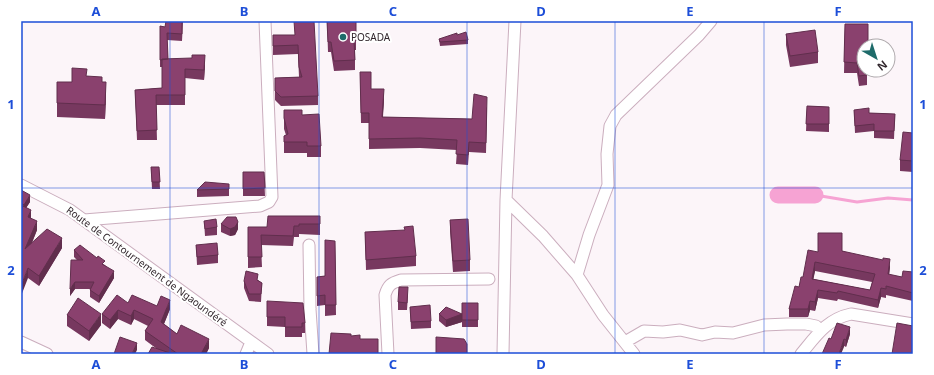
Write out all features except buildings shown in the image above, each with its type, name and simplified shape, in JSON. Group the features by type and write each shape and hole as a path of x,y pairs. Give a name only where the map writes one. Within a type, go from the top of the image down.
{"street":[{"path":"84,220 260,206 269,202 272,196 265,21"},
{"path":"503,354 506,200 515,21"},
{"path":"577,275 594,221 608,185 607,154 610,126 616,115 700,35 711,21"},
{"name":"Route de Contournement de Ngaoundéré","path":"21,185 70,210 268,354"},
{"path":"506,200 543,236 577,275 603,315 634,354"},
{"path":"309,245 310,309 313,354"},
{"path":"388,354 385,295 387,288 392,283 401,280 489,279"},
{"path":"801,354 820,330 830,321 840,316 851,314 913,324"},
{"path":"625,342 644,331 663,332 680,330 702,335 715,332 732,333 764,325 787,324 806,324 816,326 820,330"},
{"path":"21,342 47,354"},
{"path":"246,354 252,342"}],"waterway":[{"path":"778,195 815,195"},
{"path":"815,195 857,202 888,198 913,200"}],"place":[{"name":"POSADA","path":"343,37"}]}
